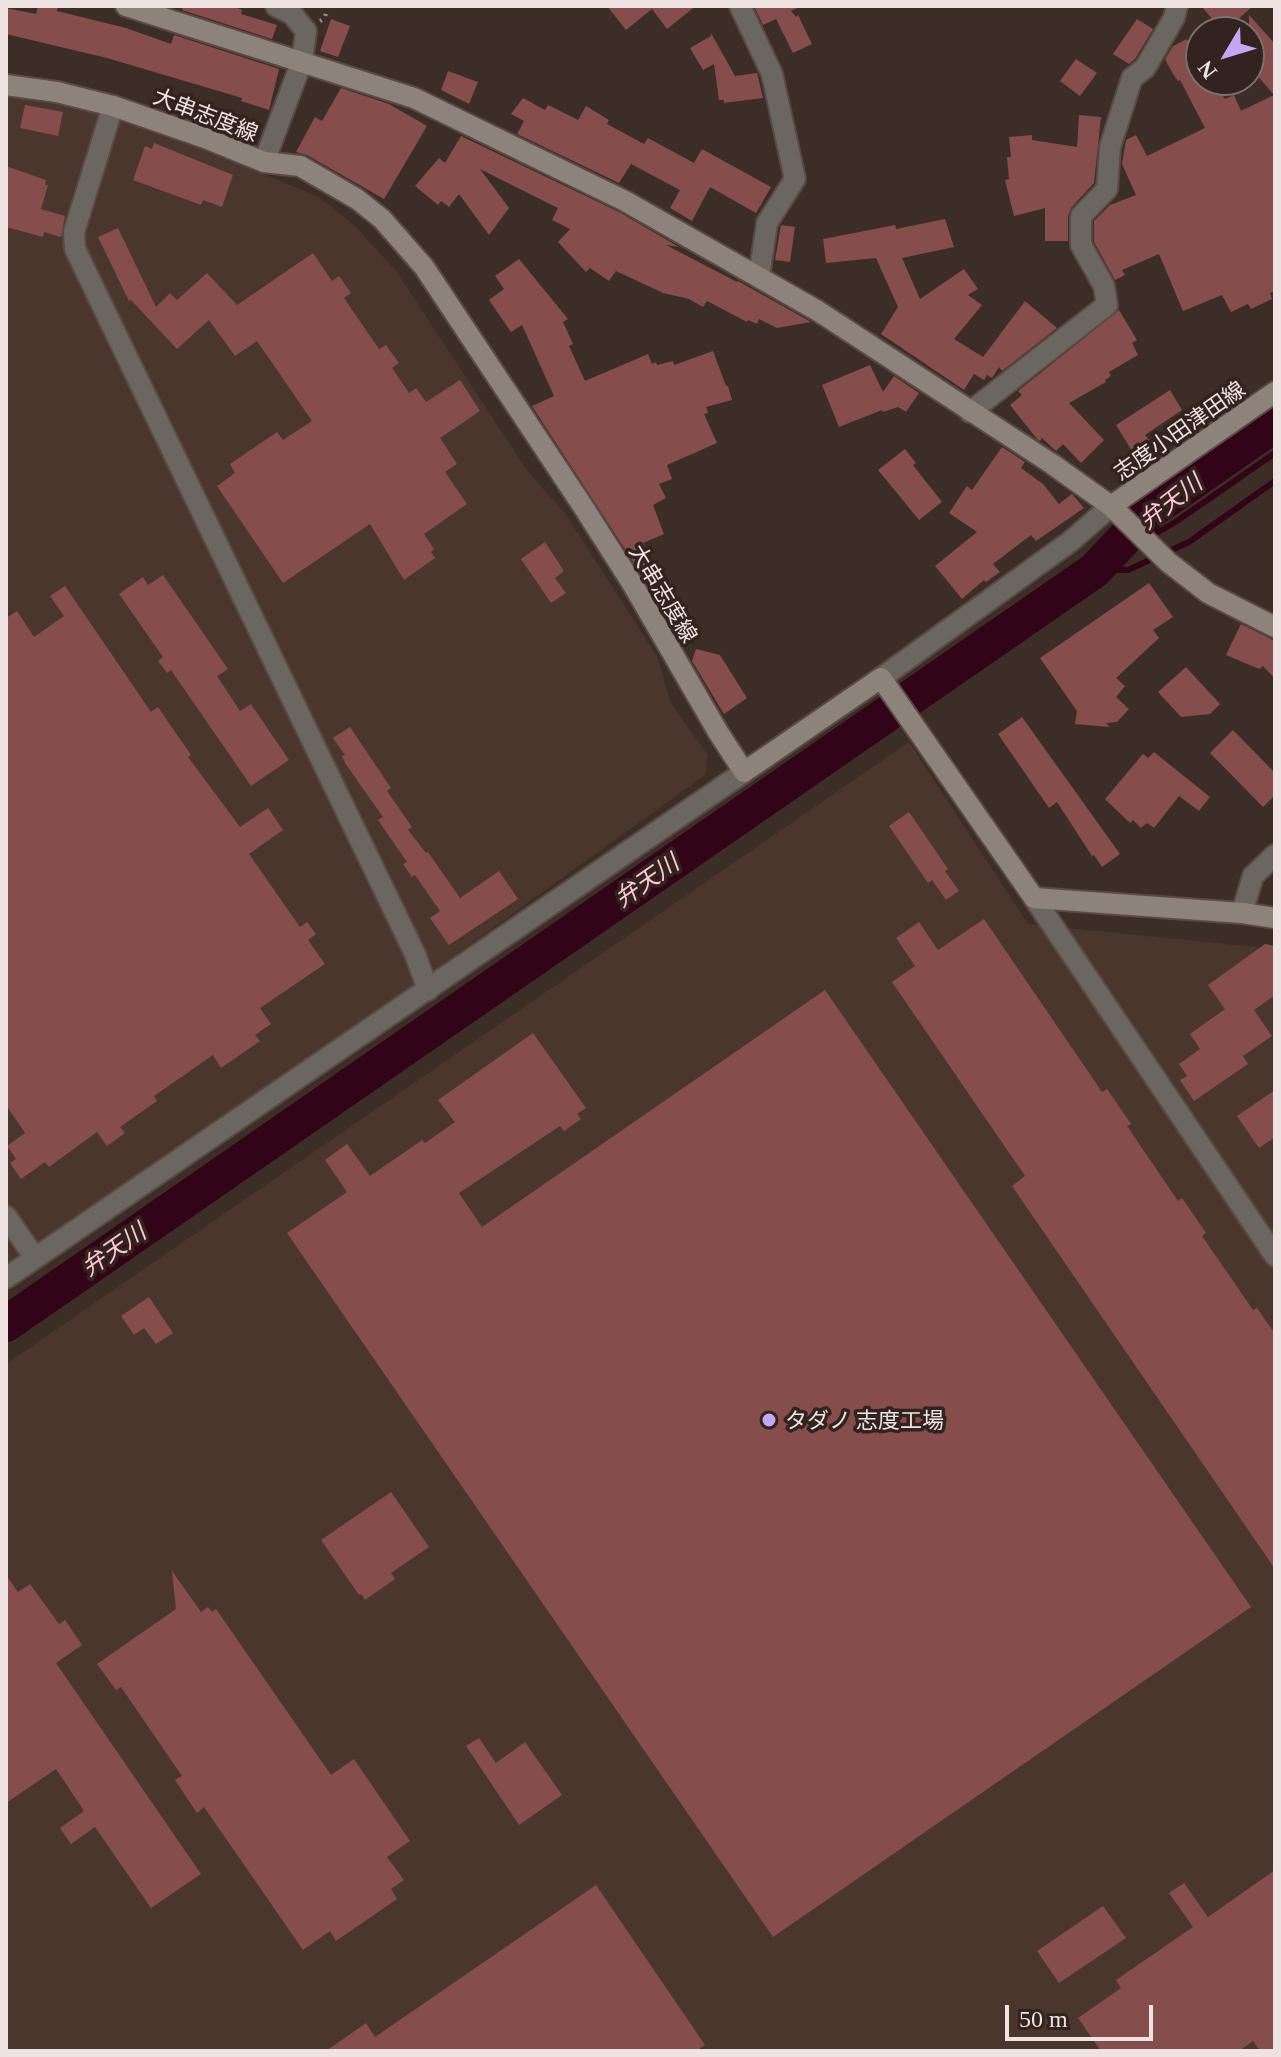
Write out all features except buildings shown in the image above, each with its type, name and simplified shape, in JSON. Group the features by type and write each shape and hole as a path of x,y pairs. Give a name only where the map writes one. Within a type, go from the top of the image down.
{"main road":[{"path":"126,6 414,98 625,201 818,311 1052,464 1111,506 1168,562 1208,593 1275,627"},
{"name":"大串志度線","path":"6,85 57,92 113,106 264,162 300,166 357,199 382,219 424,267 633,585 744,772"},
{"name":"志度小田津田線","path":"1111,506 1275,392"},
{"path":"744,772 881,678 1034,898 1275,918"}],"street":[{"path":"264,162 302,61 306,31 292,14 276,6"},
{"path":"740,6 772,74 795,179 767,223 759,277"},
{"path":"970,412 1107,305 1104,286 1081,245 1081,216 1107,189 1110,147 1132,78 1145,68 1174,18 1177,6"},
{"path":"113,106 74,232 75,249 409,940 428,990"},
{"path":"881,678 1071,541 1111,506"},
{"path":"6,1278 744,772"},
{"path":"1242,913 1253,876 1275,855"},
{"path":"1034,898 1275,1256"},
{"path":"6,1216 35,1258"}],"shaded area":[{"path":"6,96 77,106 170,136 319,197 355,226 396,271 529,473 565,513 658,658 670,702 708,755 705,775 6,1276"},
{"path":"909,742 1028,924 1275,949 1275,2051 6,2051 6,1364"}],"waterway":[{"name":"弁天川","path":"6,1324 1095,570 1150,511 1275,424"},
{"path":"1150,537 1275,453"},
{"path":"1096,570 1128,570 1189,542 1275,481"},
{"path":"1095,570 1141,543"}],"place":[{"name":"タダノ 志度工場","path":"769,1420"}]}
